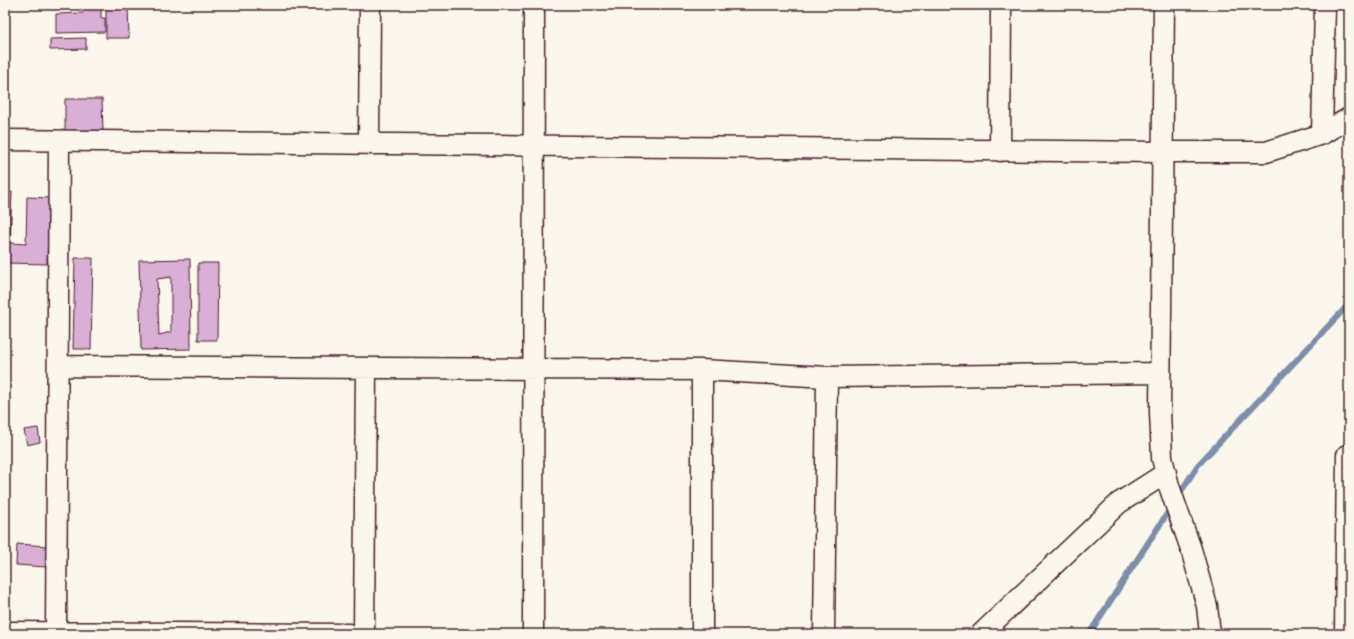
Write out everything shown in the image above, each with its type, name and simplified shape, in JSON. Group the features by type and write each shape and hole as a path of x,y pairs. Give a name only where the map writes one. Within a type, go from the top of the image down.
{"street":[{"path":"369,144 370,5"},
{"path":"533,634 534,5"},
{"path":"1000,151 1001,5"},
{"path":"1164,5 1160,373 1162,458 1167,480 1191,549 1206,606 1210,634"},
{"path":"1322,134 1325,5"},
{"path":"5,140 1000,151 1266,152 1322,134 1349,118"},
{"path":"56,632 59,141"},
{"path":"58,366 702,370 827,377 1160,373"},
{"path":"364,634 366,368"},
{"path":"702,370 702,634"},
{"path":"824,634 827,377"},
{"path":"1345,634 1347,455 1349,454"},
{"path":"981,634 1119,503 1167,480"},
{"path":"5,632 349,634"}],"building":[{"path":"47,5 70,5 70,8 47,8"},
{"path":"83,5 101,5 101,18 105,18 105,32 56,33 56,14 83,13"},
{"path":"106,5 128,5 129,38 106,38"},
{"path":"86,38 86,49 50,50 50,39"},
{"path":"6,43 7,127 5,127"},
{"path":"65,99 102,99 103,132 65,132"},
{"path":"5,192 12,192 10,243 26,244 27,197 49,198 47,264 5,263"},
{"path":"75,258 93,258 91,349 73,349"},
{"path":"190,259 191,349 141,350 139,260","holes":["171,277 171,332 159,335 157,279"]},
{"path":"198,263 218,263 217,340 198,340"},
{"path":"5,273 8,366 5,366"},
{"path":"38,428 40,442 27,445 24,430"},
{"path":"17,544 47,546 46,567 16,565"}],"waterway":[{"path":"1178,496 1198,465 1349,304"},
{"path":"1089,634 1172,506"}]}
